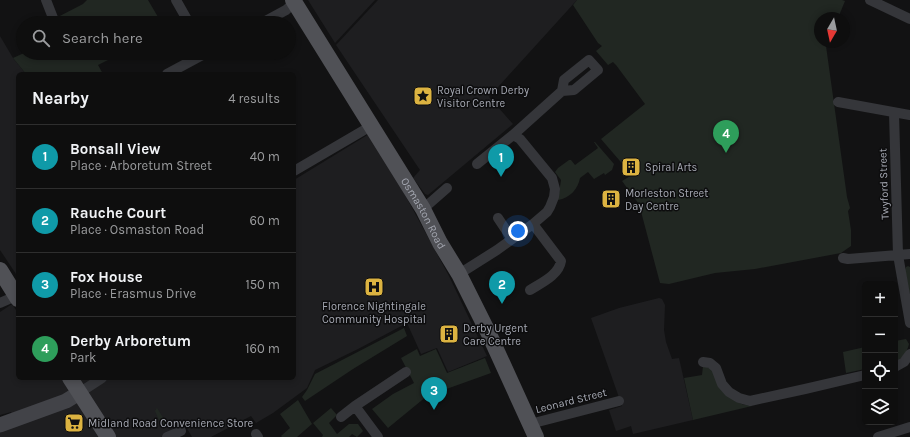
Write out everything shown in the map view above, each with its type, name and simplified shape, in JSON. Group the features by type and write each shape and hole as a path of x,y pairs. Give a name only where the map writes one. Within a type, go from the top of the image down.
{"main road":[{"name":"Osmaston Road","path":"295,1 423,209 440,243 459,274 489,334 533,430"},
{"path":"0,270 16,296"},
{"path":"71,380 108,437"},
{"path":"0,425 66,401 79,393"}],"street":[{"path":"46,0 52,16"},
{"path":"176,0 185,16"},
{"path":"870,0 910,19"},
{"path":"275,16 286,10 295,1"},
{"path":"171,72 193,60"},
{"path":"477,164 513,135 562,91"},
{"path":"838,102 910,115"},
{"name":"Twyford Street","path":"894,113 898,255 910,323"},
{"path":"296,170 371,126"},
{"path":"459,274 533,224 550,208 554,197 554,184 552,178 520,139 513,135"},
{"path":"423,209 447,188"},
{"path":"498,218 512,239"},
{"path":"530,290 555,273 561,264 561,261 533,224"},
{"path":"843,258 848,259 910,254"},
{"path":"0,303 16,298"},
{"path":"898,366 904,362 910,354"},
{"path":"703,362 716,368 725,389 734,396 744,400 757,400 862,375"},
{"path":"341,417 406,372"},
{"path":"79,393 99,380"},
{"name":"Leonard Street","path":"533,430 619,401"},
{"path":"355,406 378,437"},
{"path":"878,437 910,427"},
{"path":"167,437 180,431"}],"shaded area":[{"path":"87,0 148,0 157,16 60,16 83,4"},
{"path":"308,0 375,0 335,43"},
{"path":"378,0 577,0 489,97 513,124 428,195 425,194 413,178 420,170 336,45"},
{"path":"577,0 845,1 840,12 814,12 814,48 826,48 847,197 850,208 848,211 851,230 851,246 841,253 755,269 715,273 669,284 660,283 639,204 622,181 632,175 601,139 645,104 616,65 613,62 608,65 596,51 602,46 598,43 573,5"},
{"path":"0,36 13,58 24,72 16,72 16,274 0,250"},
{"path":"16,57 16,60 108,60 98,65 102,72 24,72 13,58"},
{"name":"Florence Nightingale Community Hospital","path":"369,134 398,182 449,276 487,356 448,372 437,348 421,354 407,323 315,370 307,388 273,413 256,423 251,416 211,437 192,437 185,425 161,437 0,437 0,427 14,420 11,412 0,415 0,312 12,304 16,310 16,380 296,380 296,179"},
{"path":"594,142 614,164 612,170 605,175 604,173 594,179 588,172 580,178 577,186 570,195 558,200 561,180 555,172 569,160 571,160 575,165 598,148"},
{"path":"908,266 910,267 910,297 905,270"},
{"path":"659,298 662,299 665,305 664,330 666,342 672,359 679,358 693,420 633,434 631,426 616,431 609,410 622,406 591,318 619,308"},
{"path":"404,328 407,336 305,401 302,397 315,374"},
{"path":"906,339 909,344 907,350 898,360 898,353 898,340"},
{"path":"862,348 862,370 846,373 843,352"},
{"path":"417,349 420,356 436,349 447,373 485,358 491,373 427,396 388,428 372,409 393,394 414,383 401,358"},
{"path":"703,366 708,367 713,371 734,400 752,406 693,420 684,378 702,375"},
{"path":"298,400 312,424 297,437 282,437 281,436 290,428 280,414"},
{"path":"157,408 167,424 162,427 155,411"},
{"path":"331,408 337,415 329,423 337,434 349,424 358,424 363,431 357,437 352,434 349,437 322,437 323,435 313,423"}],"place":[{"name":"Royal Crown Derby Visitor Centre","path":"423,96"},
{"name":"Derby Arboretum","path":"726,153"},
{"name":"Spiral Arts","path":"631,167"},
{"name":"Bonsall View","path":"501,177"},
{"name":"Morleston Street Day Centre","path":"611,199"},
{"name":"Florence Nightingale Community Hospital","path":"374,287"},
{"name":"Rauche Court","path":"502,304"},
{"name":"Derby Urgent Care Centre","path":"449,334"},
{"name":"Fox House","path":"434,410"},
{"name":"Midland Road Convenience Store","path":"74,423"}]}
